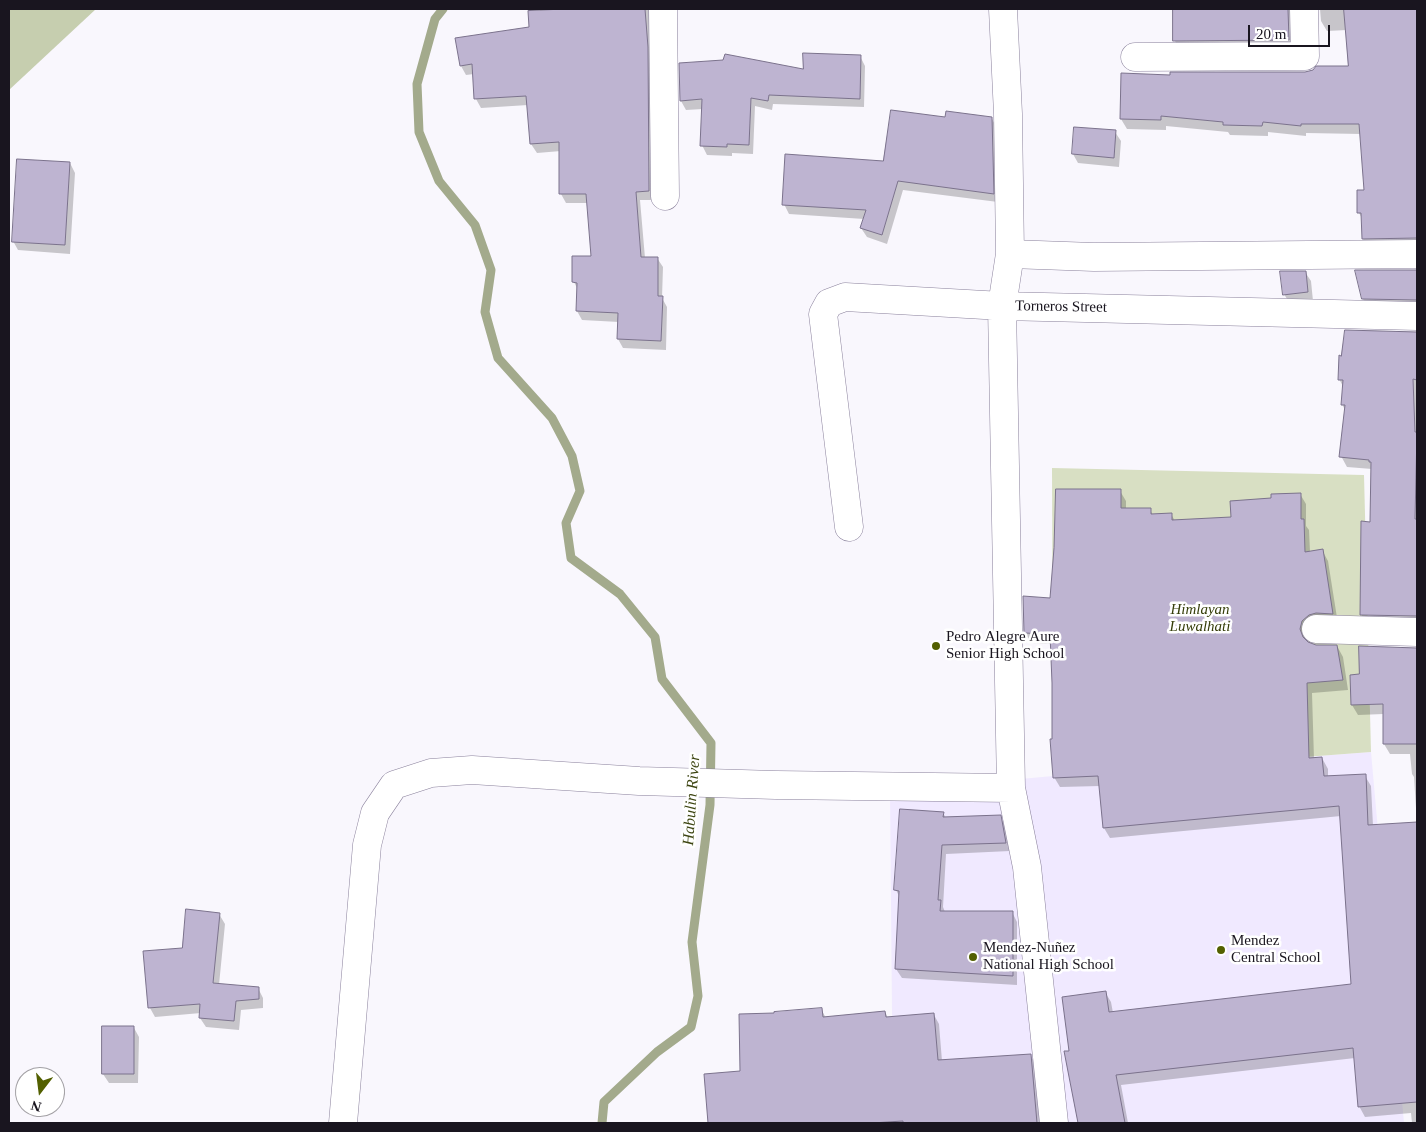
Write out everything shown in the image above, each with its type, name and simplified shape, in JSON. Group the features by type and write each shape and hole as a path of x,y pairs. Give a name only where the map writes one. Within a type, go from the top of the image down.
{"street":[{"path":"663,9 664,196"},
{"name":"Torneros Street","path":"1003,9 1008,114 1010,254 1002,306 1417,316"},
{"path":"1135,56 1306,56 1304,9"},
{"path":"1010,254 1094,257 1417,254"},
{"path":"848,527 823,314 829,303 845,297 1002,306 1011,788 1027,867 1054,1123"},
{"path":"1316,629 1417,632"},
{"path":"343,1123 367,844 375,813 394,785 431,772 472,770 639,781 776,786 1011,788"}],"shaded area":[{"name":"Mendez Central School","path":"1371,752 1404,1123 893,1123 890,791 1053,776"}],"green space":[{"path":"9,9 96,9 9,90"},
{"name":"Himlayan Luwalhati","path":"1052,468 1364,475 1371,752 1053,776"}],"building":[{"path":"645,9 648,47 649,191 636,192 641,257 658,257 658,296 663,296 661,341 617,339 618,313 576,311 577,283 572,282 572,256 591,256 586,194 559,194 559,142 530,144 526,96 474,99 472,64 460,66 455,38 529,27 528,11"},
{"path":"1173,9 1288,9 1289,40 1173,41"},
{"path":"1344,9 1417,9 1417,238 1362,239 1361,213 1357,213 1357,190 1364,190 1359,124 1301,124 1301,126 1263,122 1262,126 1223,125 1223,122 1161,116 1161,120 1120,119 1121,73 1170,75 1170,72 1305,72 1313,70 1316,66 1348,66"},
{"path":"803,53 861,55 860,99 769,95 768,101 751,98 749,145 727,144 727,147 700,146 702,99 680,101 679,63 723,60 725,54 803,69"},
{"path":"891,110 945,117 946,111 992,117 994,194 898,181 882,235 860,228 866,210 782,205 785,154 883,161"},
{"path":"1074,127 1116,130 1114,158 1072,154"},
{"path":"17,159 70,162 65,245 12,242"},
{"path":"1355,270 1417,270 1417,300 1362,299"},
{"path":"1280,271 1306,271 1308,292 1283,295"},
{"path":"1345,330 1417,332 1417,380 1413,379 1415,432 1417,432 1415,519 1417,519 1417,616 1360,615 1361,521 1370,522 1371,462 1369,460 1339,457 1345,405 1341,405 1343,380 1338,380 1339,355 1341,356"},
{"path":"1056,489 1121,489 1121,508 1151,508 1151,514 1172,513 1172,520 1231,517 1230,501 1271,498 1271,494 1301,493 1301,519 1304,519 1305,552 1323,549 1333,614 1316,613 1309,615 1302,621 1300,629 1303,637 1308,642 1316,645 1337,645 1343,680 1307,683 1309,758 1322,757 1324,776 1366,774 1368,825 1417,822 1417,1102 1358,1107 1353,1048 1116,1075 1125,1123 1078,1123 1064,1051 1069,1051 1062,997 1106,991 1109,1012 1351,984 1339,806 1103,828 1098,776 1053,778 1050,739 1052,739 1052,683 1050,634 1024,633 1023,596 1050,598"},
{"path":"1359,646 1417,648 1417,744 1383,744 1383,704 1351,705 1350,675 1359,674"},
{"path":"900,809 944,812 943,817 1001,815 1006,843 942,845 938,900 941,900 940,911 1013,911 1013,976 895,969 899,891 894,890"},
{"path":"186,909 220,913 213,983 259,987 259,999 236,1001 234,1021 199,1018 200,1004 148,1008 143,951 182,948"},
{"path":"822,1008 823,1017 885,1011 886,1017 934,1013 938,1060 1031,1054 1037,1123 903,1123 903,1121 872,1123 708,1123 704,1074 740,1071 739,1014 774,1013"},
{"path":"102,1026 134,1026 134,1074 102,1074"}],"waterway":[{"name":"Habulin River","path":"443,9 435,19 417,84 419,132 439,181 475,225 491,270 485,312 498,358 552,418 572,456 580,491 566,523 571,558 620,594 655,637 662,679 711,743 710,805 692,942 698,996 691,1027 657,1052 604,1102 602,1123"}],"place":[{"name":"Pedro Alegre Aure Senior High School","path":"936,646"},
{"name":"Mendez Central School","path":"1221,950"},
{"name":"Mendez-Nuñez National High School","path":"973,957"}]}
